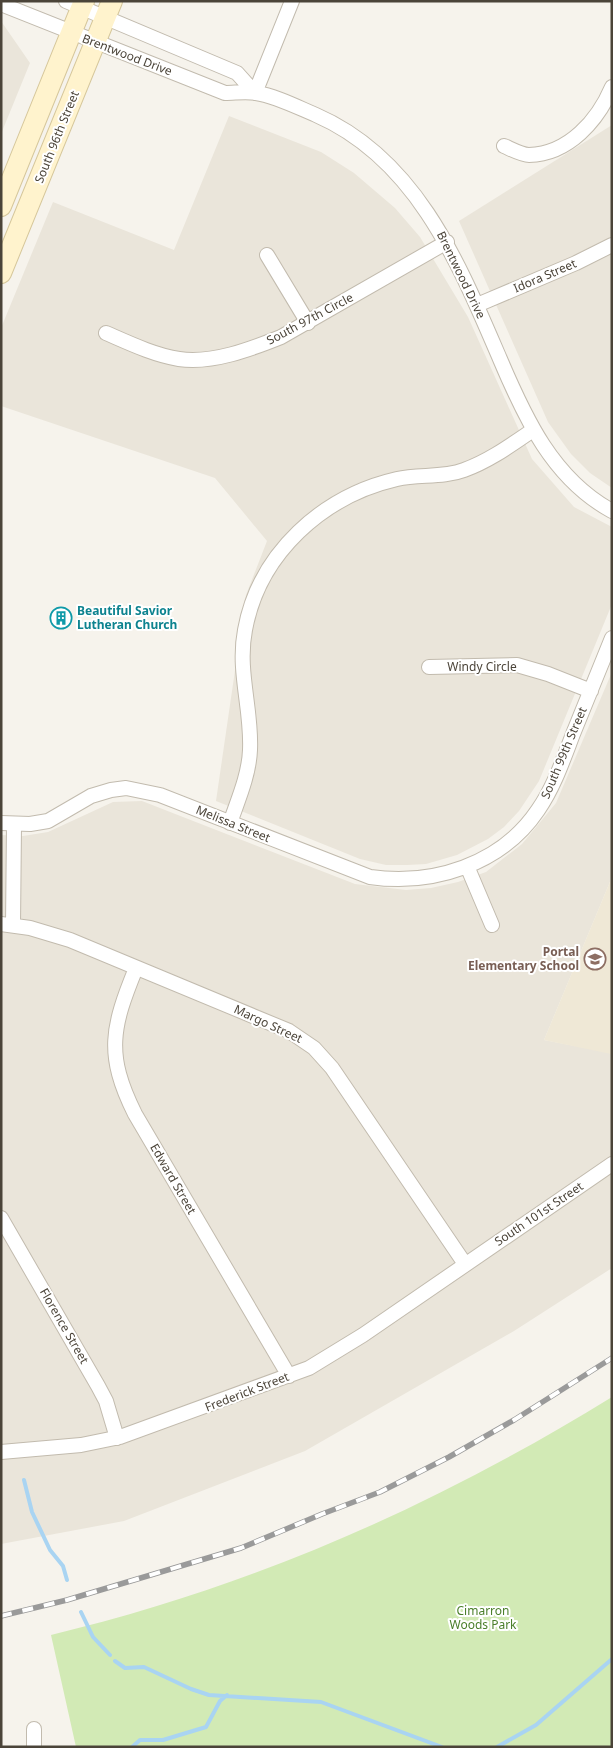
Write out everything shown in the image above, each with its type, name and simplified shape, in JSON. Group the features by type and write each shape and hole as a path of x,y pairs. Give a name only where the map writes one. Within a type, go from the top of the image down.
{"main road":[{"name":"South 96th Street","path":"1,206 72,33 77,3"},
{"name":"South 96th Street","path":"1,273 108,9"}],"street":[{"path":"255,93 292,1"},
{"name":"Brentwood Drive","path":"77,3 108,9 237,73 255,93"},
{"name":"Brentwood Drive","path":"1,4 226,93 255,93 328,120 355,137 408,186 422,202 447,242 533,430 562,470 578,486 612,512"},
{"path":"504,146 528,155 556,150 583,132 604,105 612,87"},
{"name":"South 97th Circle","path":"106,333 159,354 180,359 215,357 260,346 308,323 447,242"},
{"name":"Idora Street","path":"477,305 576,263 612,244"},
{"path":"267,255 308,323"},
{"path":"230,823 247,770 250,752 241,663 245,627 257,593 281,550 319,514 347,497 379,483 400,478 450,474 464,470 495,454 533,430"},
{"name":"South 99th Street","path":"467,866 510,840 537,812 556,776 612,638"},
{"name":"Windy Circle","path":"429,667 517,666 548,674 590,691"},
{"name":"Melissa Street","path":"8,824 48,821 91,796 126,788 160,795 346,870 370,877 406,880 427,878 467,866"},
{"path":"7,925 8,824"},
{"path":"467,866 492,925"},
{"name":"Margo Street","path":"7,925 50,933 289,1031 314,1048 332,1068 465,1264"},
{"name":"Edward Street","path":"136,968 121,1004 115,1034 116,1064 121,1081 135,1114 289,1376"},
{"name":"South 101st Street","path":"465,1264 612,1164"},
{"name":"Florence Street","path":"1,1218 106,1401 117,1438"},
{"name":"Frederick Street","path":"1,1452 81,1445 117,1438 309,1368 336,1353 465,1264"},
{"path":"34,1729 34,1747"}],"shaded area":[{"path":"1,21 30,63 1,134"},
{"path":"229,116 321,152 354,173 395,208 420,237 468,317 532,459 574,507 612,527 612,604 539,781 519,811 504,827 488,839 457,855 426,864 386,865 360,859 216,801 246,595 267,541 215,478 1,406 1,328 53,202 174,250"},
{"path":"612,125 612,488 590,473 571,454 548,422 459,221"},
{"path":"612,672 612,877 544,1040 612,1053 612,1268 514,1331 305,1451 124,1521 1,1544 1,835 23,836 48,832 113,802 142,801 355,884 406,890 431,888 458,882 486,872 522,844 556,803"},
{"name":"Portal Elementary School","path":"612,877 612,1053 611,1054 544,1040"}],"green space":[{"name":"Cimarron Woods Park","path":"612,1397 612,1747 76,1747 51,1635 126,1615 199,1592 271,1567 341,1538 410,1507 478,1473 545,1437"}],"waterway":[{"path":"24,1480 32,1512 50,1550 63,1566 67,1580"},
{"path":"81,1612 93,1637 110,1655"},
{"path":"497,1747 536,1725 612,1659"},
{"path":"115,1661 125,1668 144,1667 191,1689 209,1695 321,1702 442,1747"},
{"path":"132,1747 140,1740 163,1740 206,1727 220,1701 227,1695"}],"railway":[{"path":"1,1616 67,1600 241,1548 380,1492 449,1457 514,1420 612,1358"}],"place":[{"name":"Beautiful Savior Lutheran Church","path":"61,618"},
{"name":"Portal Elementary School","path":"595,959"}]}
